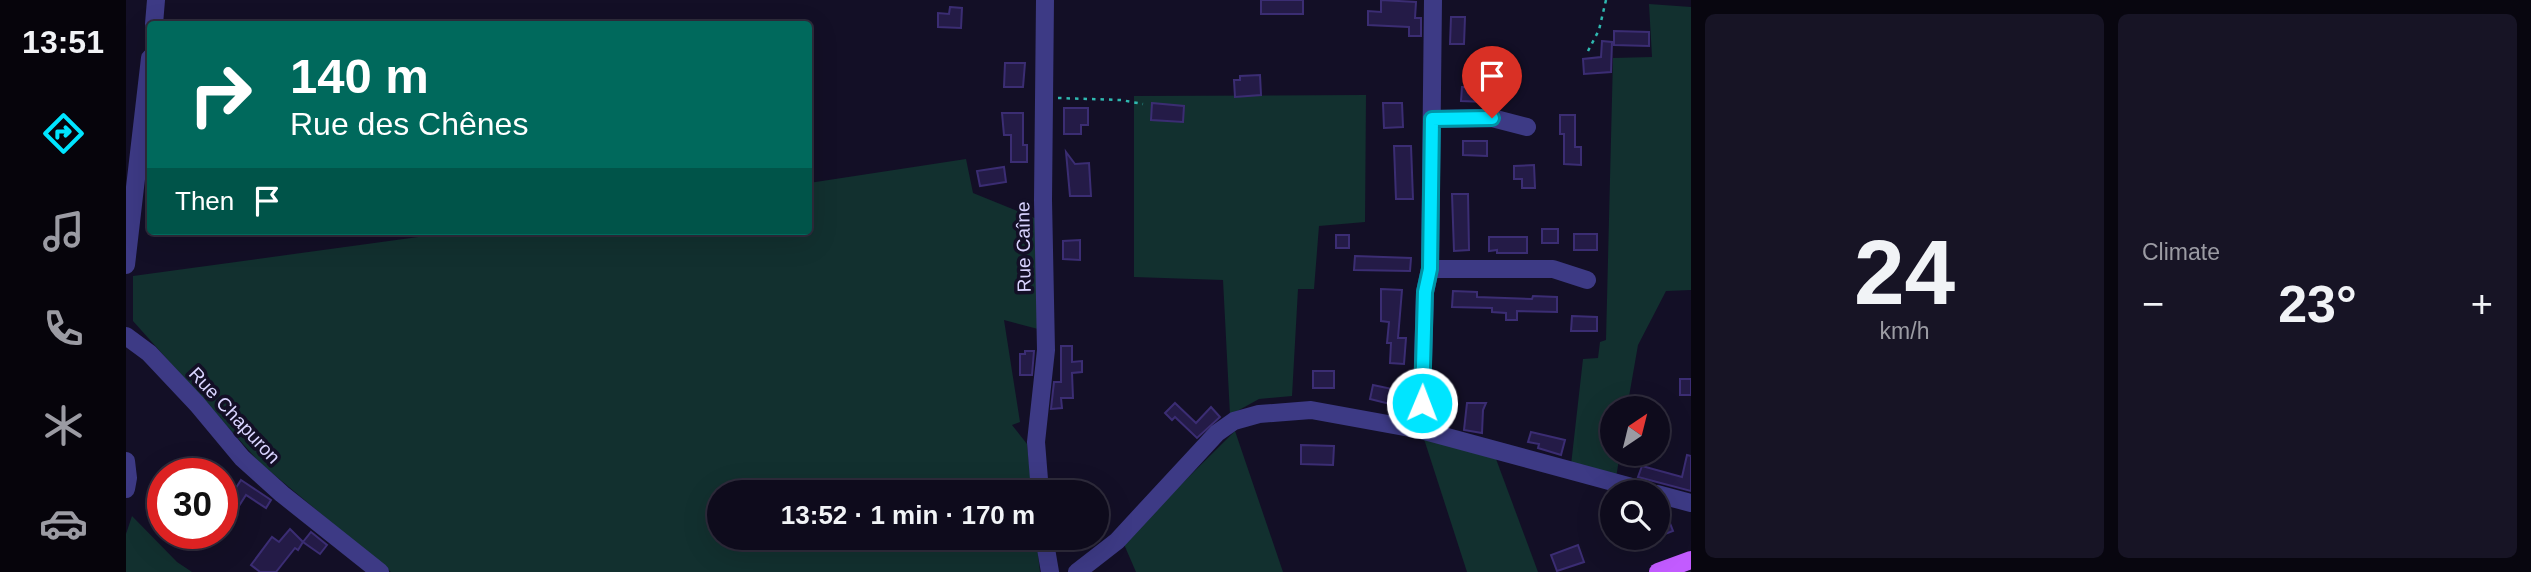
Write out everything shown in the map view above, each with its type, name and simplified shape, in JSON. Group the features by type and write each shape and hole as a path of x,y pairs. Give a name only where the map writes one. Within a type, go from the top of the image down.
{"main road":[{"path":"1658,572 1691,560"}],"street":[{"path":"154,21 156,0"},
{"name":"Rue Caîne","path":"1039,480 1036,442 1046,350 1042,200 1045,0"},
{"path":"1421,430 1425,292 1430,269 1433,0"},
{"path":"126,265 147,84"},
{"path":"1432,119 1492,118 1527,127"},
{"path":"1430,269 1553,269 1587,280"},
{"name":"Rue Chapuron","path":"126,335 149,354 189,396 242,458 282,494 380,572"},
{"path":"1077,572 1117,541 1217,433 1234,421 1259,414 1311,410 1421,430 1606,480"},
{"path":"126,461 126,489"},
{"path":"1670,497 1691,503"},
{"path":"1046,550 1049,572"}],"path":[{"path":"1588,51 1599,30 1606,0"},
{"path":"1044,99 1121,100 1143,104"}],"green space":[{"path":"1649,4 1691,7 1691,290 1666,291 1638,345 1629,396 1600,396 1600,466 1618,466 1616,478 1571,465 1583,359 1598,358 1600,342 1606,340 1613,58 1652,57"},
{"path":"1366,95 1365,222 1319,226 1314,289 1298,289 1292,396 1259,399 1230,415 1223,280 1134,277 1134,96"},
{"path":"966,159 973,193 1037,219 1038,329 1004,320 1020,422 1012,425 1027,444 1031,480 707,480 707,550 1037,550 1040,572 391,572 260,463 133,321 133,276 433,235 812,235 812,183"},
{"path":"1235,431 1283,572 1136,572 1123,542"},
{"path":"1424,439 1496,459 1538,572 1467,572"},
{"path":"132,516 147,531 147,549 164,549 192,572 126,572 126,534"}],"building":[{"path":"1261,0 1303,0 1303,14 1261,14"},
{"path":"1381,0 1416,2 1415,18 1421,18 1421,36 1409,36 1409,27 1368,25 1368,11 1381,12"},
{"path":"950,7 962,8 961,28 938,27 938,13 949,14"},
{"path":"1451,17 1465,17 1464,44 1450,44"},
{"path":"1614,31 1649,32 1649,46 1614,45"},
{"path":"1602,41 1612,42 1611,72 1584,74 1583,59 1601,57"},
{"path":"1005,63 1025,63 1023,87 1004,87"},
{"path":"1260,75 1261,95 1235,97 1234,80 1240,80 1240,76"},
{"path":"1462,87 1496,88 1495,99 1487,99 1486,102 1461,101"},
{"path":"1152,103 1184,106 1183,122 1151,120"},
{"path":"1383,103 1402,103 1403,127 1384,128"},
{"path":"1064,108 1088,108 1088,125 1081,125 1081,134 1064,134"},
{"path":"1002,113 1023,113 1023,145 1027,145 1027,162 1011,162 1011,135 1004,135"},
{"path":"1560,115 1575,115 1575,147 1581,147 1581,165 1564,164 1564,134 1560,134"},
{"path":"1463,141 1487,141 1487,156 1463,155"},
{"path":"1394,146 1411,146 1413,199 1396,199"},
{"path":"1066,152 1075,164 1089,163 1091,196 1070,196"},
{"path":"1534,165 1535,188 1522,188 1522,179 1514,179 1514,166"},
{"path":"1004,167 1006,182 980,186 977,171"},
{"path":"1452,194 1468,194 1469,250 1454,251"},
{"path":"1542,229 1558,229 1558,243 1542,243"},
{"path":"1574,234 1597,234 1597,250 1574,250"},
{"path":"1336,235 1349,235 1349,248 1336,248"},
{"path":"1489,237 1527,237 1527,253 1489,251"},
{"path":"1080,240 1080,260 1063,259 1063,241"},
{"path":"1355,256 1411,258 1410,271 1354,270"},
{"path":"1381,289 1402,290 1398,338 1406,338 1404,364 1390,363 1391,343 1387,343 1389,322 1381,321"},
{"path":"1453,291 1477,292 1477,297 1557,297 1557,312 1517,311 1517,320 1506,320 1506,313 1492,312 1492,308 1452,307"},
{"path":"1572,316 1597,317 1597,331 1571,331"},
{"path":"1061,346 1072,346 1072,362 1082,361 1082,372 1072,373 1073,398 1061,398 1062,408 1051,409 1054,382 1061,382"},
{"path":"1025,351 1034,351 1032,375 1020,375 1020,354 1025,354"},
{"path":"1313,371 1334,371 1334,388 1313,388"},
{"path":"1680,379 1691,379 1691,395 1680,395"},
{"path":"1373,385 1411,393 1410,409 1370,399"},
{"path":"1175,403 1196,423 1211,407 1220,417 1197,438 1175,417 1172,420 1165,413"},
{"path":"1467,403 1486,403 1482,433 1464,430"},
{"path":"1531,432 1565,440 1561,455 1538,448 1539,444 1528,442"},
{"path":"1301,445 1334,446 1333,465 1301,464"},
{"path":"1687,455 1691,456 1691,491 1670,485 1670,480 1638,477 1642,466 1682,477"},
{"path":"241,480 271,500 266,508 246,495 238,507 238,485"},
{"path":"290,529 303,542 276,572 260,572 251,565 272,537 279,542"},
{"path":"311,532 327,545 320,554 303,542"},
{"path":"1578,545 1584,562 1557,571 1551,555"}],"route":[{"path":"1422,403 1425,292 1430,269 1432,119 1492,118"}]}
